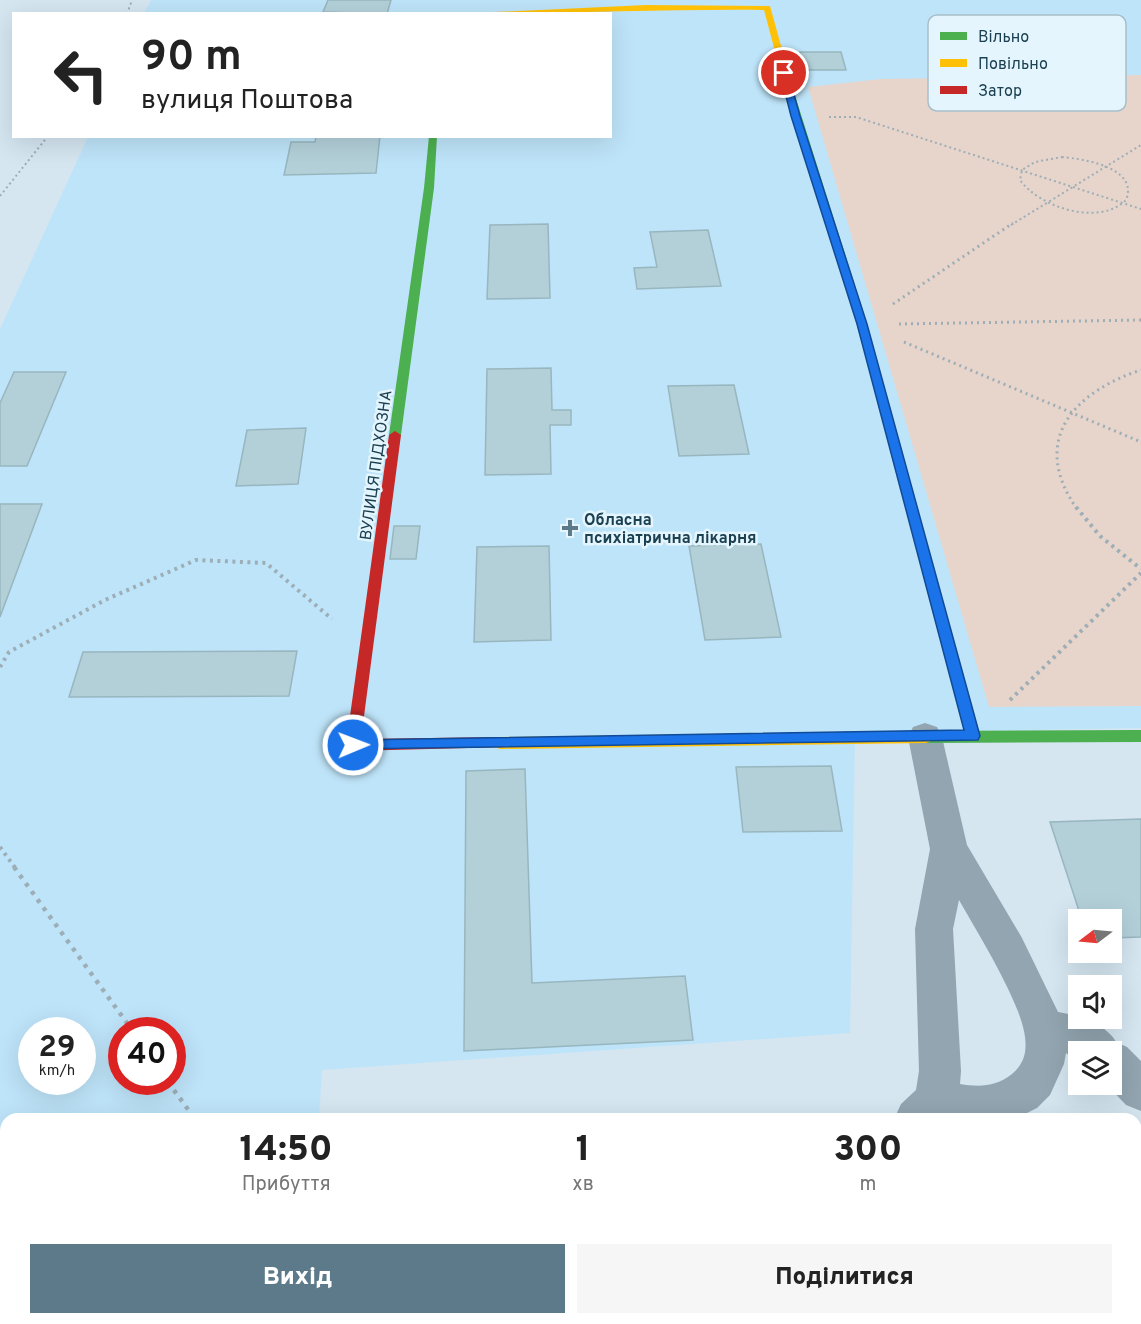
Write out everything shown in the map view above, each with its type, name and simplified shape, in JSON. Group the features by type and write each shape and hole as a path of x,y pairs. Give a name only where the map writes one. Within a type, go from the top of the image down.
{"street":[{"path":"507,12 634,7 767,8 796,116 862,324 973,736"},
{"name":"ВУЛИЦЯ ПІДХОЗНА","path":"434,138 429,188 353,745 926,737"},
{"path":"949,849 934,929 940,1071 925,1109 992,1108 1013,1099 1032,1086 1045,1064 1044,1029 1016,965 949,849 926,737 1141,736"},
{"path":"1044,1029 1074,1035 1083,1041"},
{"path":"1122,1071 1141,1090"}],"path":[{"path":"796,116 856,117 1141,209"},
{"path":"0,196 46,138"},
{"path":"862,324 1043,203 1141,145"},
{"path":"1062,157 1085,159 1106,166 1126,181 1129,196 1124,203 1114,208 1088,212 1057,208 1043,203 1024,189 1020,181 1023,170 1035,161 1062,157"},
{"path":"862,324 1141,320"},
{"path":"862,324 1141,442"},
{"path":"973,736 1141,571 1101,537 1081,515 1067,492 1059,470 1057,450 1061,430 1070,412 1084,397 1102,384 1141,370"},
{"path":"0,667 9,652 105,600 196,560 266,564 335,622"},
{"path":"0,847 123,1017"},
{"path":"177,1095 191,1113"}],"shaded area":[{"name":"Обласна психіатрична лікарня","path":"151,0 1141,0 1141,728 855,733 850,1033 322,1070 319,1113 0,1113 0,329 88,138 612,138 612,12 145,12"},
{"path":"1126,75 1141,75 1141,706 989,707 808,87 881,79 928,78 928,111 1126,111"}],"building":[{"path":"328,0 391,0 388,12 323,12"},
{"path":"800,52 841,52 846,70 805,70"},
{"path":"316,138 380,138 376,173 284,175 291,142 315,142"},
{"path":"548,224 550,298 487,299 490,225"},
{"path":"708,230 721,286 637,289 634,268 657,267 650,232"},
{"path":"551,368 552,410 571,410 571,425 550,425 551,474 485,475 487,369"},
{"path":"14,372 66,372 27,466 0,466 0,403"},
{"path":"734,385 749,454 679,456 668,386"},
{"path":"306,428 298,484 236,486 247,430"},
{"path":"0,504 42,504 0,617"},
{"path":"394,526 420,526 416,559 390,559"},
{"path":"761,544 781,637 705,640 689,546"},
{"path":"549,546 551,640 474,642 477,547"},
{"path":"297,651 289,696 69,697 83,652"},
{"path":"831,766 842,831 743,832 736,767"},
{"path":"525,769 532,983 685,976 693,1040 464,1051 466,771"},
{"path":"1141,819 1141,937 1122,938 1122,909 1078,909 1050,822"}],"traffic: fast":[{"path":"789,89 862,324 915,521"},
{"path":"395,435 429,188 433,138"},
{"path":"926,737 1141,736"}],"traffic: slow":[{"path":"510,12 646,7 767,8 789,89"},
{"path":"500,743 926,737"}],"traffic: jam":[{"path":"395,435 353,745 500,743"},
{"path":"915,521 973,736"}],"place":[{"name":"Обласна психіатрична лікарня","path":"570,528"}],"route":[{"path":"353,745 973,736 862,324 784,73"}]}
